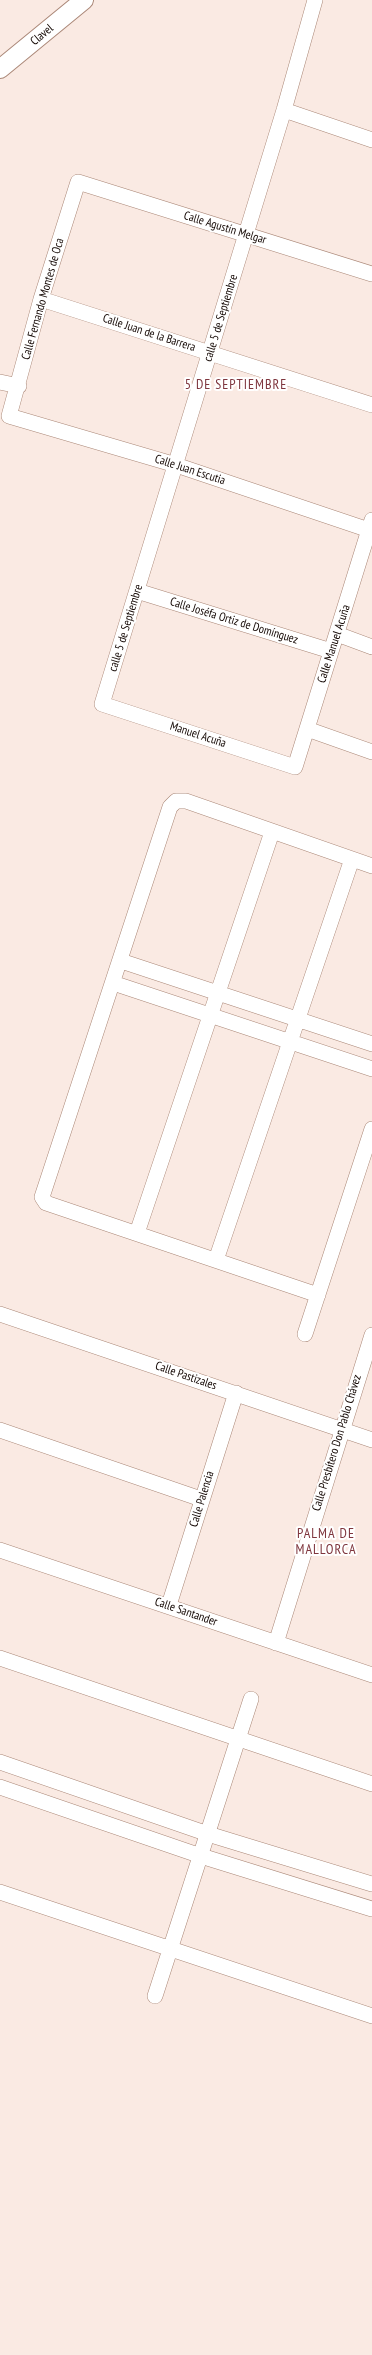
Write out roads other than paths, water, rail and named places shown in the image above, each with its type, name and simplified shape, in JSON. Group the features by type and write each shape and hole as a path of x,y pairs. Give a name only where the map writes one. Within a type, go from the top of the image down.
{"street":[{"name":"Clavel","path":"0,69 84,0"},
{"name":"calle 5 de Septiembre","path":"102,704 284,110 315,0"},
{"path":"284,110 372,140"},
{"name":"Calle Agustín Melgar","path":"78,182 372,274"},
{"name":"Calle Fernando Montes de Oca","path":"10,416 41,299 78,182"},
{"name":"Calle Juan de la Barrera","path":"41,299 372,405"},
{"path":"0,382 19,386"},
{"name":"Calle Juan Escutia","path":"10,416 176,465 370,532"},
{"name":"Calle Manuel Acuña","path":"295,767 370,532"},
{"name":"Calle Joséfa Ortiz de Domínguez","path":"137,591 331,652"},
{"path":"337,634 372,647"},
{"name":"Manuel Acuña","path":"102,704 295,767"},
{"path":"307,729 372,752"},
{"path":"318,1295 46,1203 42,1197 170,807 176,801 186,801 372,866"},
{"path":"137,1233 272,832"},
{"path":"216,1260 352,859"},
{"path":"120,961 372,1044"},
{"path":"113,983 372,1069"},
{"path":"305,1334 372,1129"},
{"name":"Calle Pastizales","path":"0,1314 372,1440"},
{"name":"Calle Presbítero Don Pablo Chávez","path":"276,1642 341,1430 372,1335"},
{"name":"Calle Palencia","path":"169,1605 236,1393"},
{"path":"0,1430 202,1499"},
{"name":"Calle Santander","path":"0,1550 169,1605 372,1675"},
{"path":"0,1658 238,1740 372,1784"},
{"path":"156,1996 251,1699"},
{"path":"0,1762 208,1834 372,1884"},
{"path":"0,1788 200,1856 372,1909"},
{"path":"0,1892 170,1950 372,2016"}],"district":[{"name":"5 DE SEPTIEMBRE","path":"236,385"},
{"name":"PALMA DE MALLORCA","path":"326,1542"}]}
